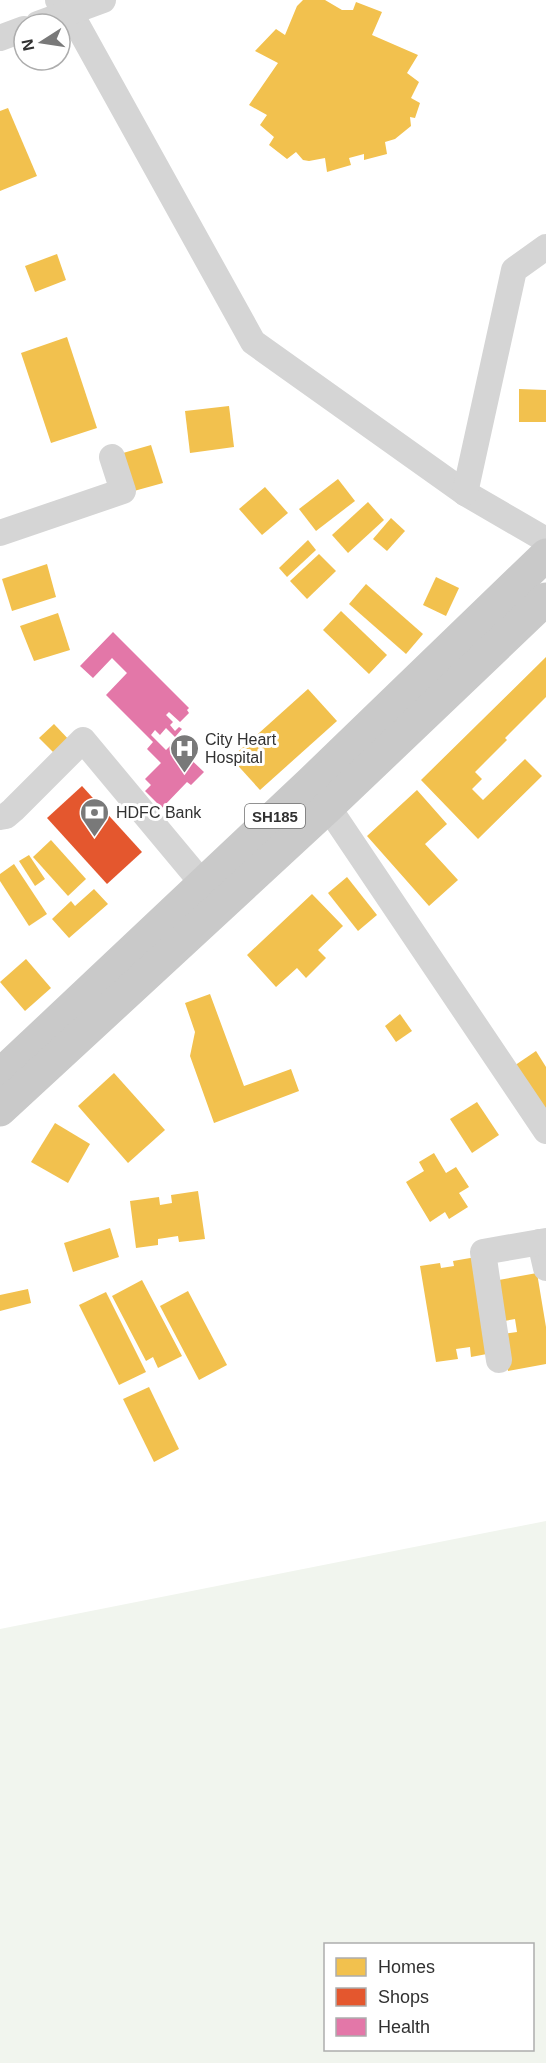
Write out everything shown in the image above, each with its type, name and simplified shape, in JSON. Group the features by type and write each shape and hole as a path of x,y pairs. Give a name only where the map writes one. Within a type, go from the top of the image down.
{"main road":[{"name":"SH185","path":"0,1075 454,645 541,569"},
{"name":"SH185","path":"0,1110 328,807 546,599"}],"street":[{"path":"103,0 64,6 253,342 465,493 546,540"},
{"path":"465,493 514,270 546,247"},
{"path":"0,533 123,491 112,457"},
{"path":"0,817 6,816 13,810 83,740 203,884"},
{"path":"328,807 546,1131"},
{"path":"499,1360 483,1251 543,1241 546,1268"}],"shaded area":[{"path":"546,1521 546,2063 0,2063 0,1629"}],"building: Homes":[{"path":"303,0 325,0 342,10 353,10 356,2 382,12 372,35 418,55 407,73 419,82 411,98 420,103 415,118 410,117 411,126 395,139 385,142 387,154 364,160 364,154 349,158 351,165 327,172 325,158 303,160 296,152 287,159 269,145 274,137 260,125 267,115 249,105 278,63 255,51 276,29 285,35 297,6"},
{"path":"8,108 37,176 0,191 0,111"},
{"path":"57,254 66,280 35,292 25,266"},
{"path":"67,337 97,428 51,443 21,353"},
{"path":"519,389 546,390 546,422 519,422"},
{"path":"229,406 234,447 190,453 185,411"},
{"path":"151,445 163,483 134,491 123,453"},
{"path":"338,479 355,501 316,531 299,509"},
{"path":"265,487 288,513 262,535 239,509"},
{"path":"368,502 384,520 348,553 332,535"},
{"path":"391,518 405,531 387,551 373,539"},
{"path":"308,540 316,550 287,577 279,568"},
{"path":"319,554 336,571 307,599 290,581"},
{"path":"47,564 56,597 12,611 2,579"},
{"path":"436,577 459,588 446,616 423,605"},
{"path":"366,584 423,634 406,654 349,604"},
{"path":"341,611 387,655 369,674 323,630"},
{"path":"58,613 70,650 34,661 20,626"},
{"path":"546,657 546,697 475,772 482,779 472,789 483,800 525,759 542,776 478,839 421,780"},
{"path":"308,689 337,721 260,790 231,758"},
{"path":"54,724 72,743 58,757 39,738"},
{"path":"417,790 447,824 425,844 458,880 429,906 367,836"},
{"path":"51,840 86,879 68,896 33,857"},
{"path":"29,855 45,879 35,886 19,861"},
{"path":"14,864 47,914 29,926 0,881 0,874"},
{"path":"347,877 377,915 358,931 328,893"},
{"path":"94,889 108,904 69,938 52,919 71,901 75,906"},
{"path":"312,894 343,926 318,950 326,958 306,978 297,968 276,987 247,955"},
{"path":"26,959 51,988 25,1011 0,982"},
{"path":"210,994 244,1086 291,1069 299,1091 214,1123 190,1056 195,1032 185,1003"},
{"path":"400,1014 412,1031 396,1042 385,1026"},
{"path":"536,1051 546,1067 546,1114 508,1070"},
{"path":"114,1073 165,1130 128,1163 78,1106"},
{"path":"477,1102 499,1135 472,1153 450,1119"},
{"path":"55,1123 90,1144 68,1183 31,1162"},
{"path":"434,1153 446,1173 456,1167 469,1187 459,1193 468,1207 449,1219 445,1212 430,1222 406,1182 424,1171 419,1162"},
{"path":"198,1191 205,1239 179,1242 178,1236 158,1239 158,1245 136,1248 130,1201 159,1197 160,1205 172,1203 171,1195"},
{"path":"110,1228 119,1257 73,1272 64,1243"},
{"path":"476,1257 492,1353 471,1357 470,1347 456,1349 458,1359 436,1362 420,1266 440,1263 441,1268 454,1266 453,1261"},
{"path":"537,1273 546,1327 546,1364 508,1371 502,1334 517,1332 515,1319 499,1322 493,1281"},
{"path":"142,1280 182,1356 158,1368 153,1357 146,1361 112,1296"},
{"path":"28,1289 31,1303 0,1311 0,1295"},
{"path":"188,1291 227,1365 199,1380 160,1306"},
{"path":"106,1292 146,1372 119,1385 79,1305"},
{"path":"149,1387 179,1449 154,1462 123,1399"}],"building: Shops":[{"path":"82,786 142,852 107,884 47,818"}],"building: Health":[{"path":"113,632 189,708 187,710 189,713 180,722 169,712 166,715 173,722 170,725 175,731 179,727 182,729 175,737 166,728 160,735 155,730 151,735 166,750 180,736 191,746 184,753 204,772 191,785 187,782 162,808 145,791 151,785 145,779 161,763 147,749 153,742 106,695 127,673 112,658 93,678 80,666"}],"place":[{"name":"City Heart Hospital","path":"184,774"},
{"name":"HDFC Bank","path":"95,838"}]}
